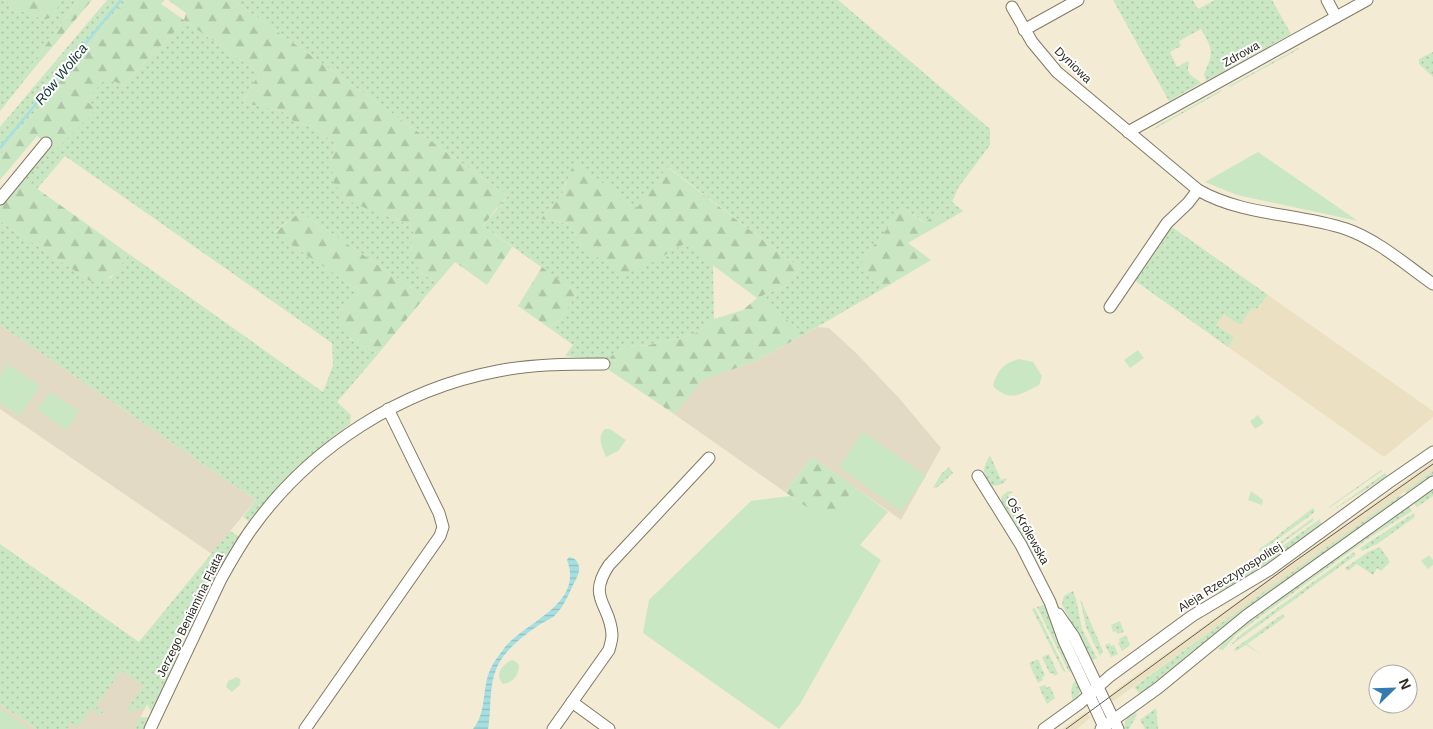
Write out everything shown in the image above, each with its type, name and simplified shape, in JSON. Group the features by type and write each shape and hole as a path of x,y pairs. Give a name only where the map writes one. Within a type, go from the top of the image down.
{"street":[{"path":"1024,30 1078,0"},
{"path":"1328,0 1336,17"},
{"name":"Zdrowa","path":"1128,132 1367,0"},
{"name":"Dyniowa","path":"1012,7 1032,42 1057,72 1198,190 1214,198 1243,207 1333,225 1354,232 1375,243 1433,284"},
{"path":"0,199 46,143"},
{"path":"1110,307 1167,223 1188,203 1198,190"},
{"name":"Jerzego Beniamina Flatta","path":"150,729 221,579 252,528 287,486 344,436 388,409 469,377 498,371 543,366 604,364"},
{"path":"304,729 440,536 443,527 439,514 388,409"},
{"name":"Aleja Rzeczypospolitej","path":"1044,729 1192,616 1270,570 1433,452"},
{"path":"553,729 609,650 612,636 609,617 602,605 599,589 603,574 609,565 709,458"},
{"name":"Oś Królewska","path":"978,476 1021,545 1050,602 1064,641 1116,724"},
{"path":"1104,728 1116,724 1246,616 1433,482"},
{"name":"Oś Królewska","path":"1094,690 1104,728"},
{"path":"572,702 609,729"}],"shaded area":[{"path":"1268,295 1433,411 1433,417 1384,457 1228,347 1234,337 1216,325 1224,314 1252,308 1258,309"},
{"path":"0,325 256,500 226,536 135,729 67,729 212,554 0,409"},
{"path":"818,327 829,328 856,353 899,398 941,448 901,520 812,457 785,492 674,414 702,380 756,361"},
{"path":"1433,461 1433,471 1112,702 1110,695 1118,688"},
{"path":"0,704 36,729 0,729"},
{"path":"1086,712 1090,718 1077,729 1062,729"}],"green space":[{"path":"0,0 5,0 13,11 28,12 43,20 53,17 61,0 78,0 25,74 27,77 0,111"},
{"path":"5,0 61,0 53,17 43,20 28,12 13,11"},
{"path":"78,0 92,0 26,78 25,74"},
{"path":"107,0 126,0 0,155 0,127"},
{"path":"126,0 165,0 161,4 184,20 186,13 168,0 233,0 508,196 483,226 512,247 487,285 455,262 437,283 421,273 411,250 414,233 411,227 395,218 379,214 349,201 334,184 331,161 336,144 312,126 296,123 280,110 243,103 259,73 185,21 123,85 106,78 86,101 97,109 56,150 37,136 0,180 0,155"},
{"path":"233,0 838,0 990,129 990,145 958,188 952,202 963,211 948,220 938,211 926,223 902,207 881,237 866,254 862,271 884,288 805,334 757,298 769,292 782,289 800,268 668,167 637,209 566,182 562,195 541,219 569,224 582,246 684,243 713,265 714,319 692,335 649,345 626,347 611,356 610,360 565,356 573,345 548,327 561,319 577,292 483,226 508,196"},
{"path":"1113,0 1193,0 1198,9 1215,0 1272,0 1291,34 1206,81 1204,74 1211,51 1201,29 1179,41 1181,46 1170,52 1177,67 1188,61 1189,73 1201,83 1169,101"},
{"path":"185,21 259,73 243,103 280,110 296,123 312,126 336,144 331,161 379,214 395,218 411,227 414,233 411,250 421,273 437,283 425,297 300,212 274,232 361,292 342,310 350,339 378,354 337,402 351,415 350,424 321,446 296,469 250,522 243,517 256,500 0,325 0,221 90,281 111,278 129,254 323,392 333,365 332,343 65,156 37,189 22,178 49,145 80,125 96,109 86,101 106,77 123,85"},
{"path":"1298,48 1299,49 1229,86"},
{"path":"1433,52 1433,77 1419,64 1419,59"},
{"path":"1222,91 1151,131 1157,126"},
{"path":"1258,152 1358,221 1237,195 1205,182"},
{"path":"574,162 637,208 667,167 800,268 782,289 769,292 758,298 805,334 756,361 703,380 674,414 606,368 611,356 626,347 649,345 692,335 714,319 743,310 757,298 684,244 653,262 622,276 582,246 569,224 541,219 562,195"},
{"path":"22,178 129,254 114,274 104,280 90,281 0,221 0,206"},
{"path":"902,207 925,223 938,211 948,220 908,243 931,260 884,288 862,271 860,267 866,254 881,237"},
{"path":"300,212 425,297 378,354 350,338 341,327 340,319 343,308 361,292 274,233"},
{"path":"1172,227 1268,295 1257,309 1252,308 1240,325 1224,314 1216,325 1234,337 1228,347 1134,280"},
{"path":"542,267 577,292 561,319 548,327 518,306"},
{"path":"1138,350 1144,358 1130,368 1124,360"},
{"path":"1019,359 1033,362 1042,376 1039,385 1021,394 1010,396 993,386 1001,368"},
{"path":"8,364 40,386 20,416 0,403 0,377"},
{"path":"50,392 79,411 67,430 37,410"},
{"path":"1258,415 1264,423 1255,429 1250,421"},
{"path":"605,429 610,429 626,440 618,451 606,457 601,439 602,432"},
{"path":"863,432 926,476 901,511 839,467"},
{"path":"990,455 1001,480 1007,478 998,485 991,485 984,470"},
{"path":"812,457 856,488 826,521 785,492"},
{"path":"949,467 953,473 938,487 933,488 941,474"},
{"path":"1382,471 1329,508 1329,507"},
{"path":"1433,471 1433,476 1407,494 1405,491"},
{"path":"1385,473 1387,476 1329,513"},
{"path":"856,488 888,512 860,545 881,560 800,704 779,729 643,633 649,600 751,501 790,496 826,520"},
{"path":"1433,490 1433,496 1417,507 1413,503"},
{"path":"1008,491 1013,492 1008,495 1046,582 1025,541 1001,501 1002,496"},
{"path":"1251,491 1263,500 1262,505 1248,500"},
{"path":"1400,495 1402,497 1236,616 1140,694 1134,687 1272,586"},
{"path":"1409,506 1412,511 1369,538 1253,622 1236,635 1223,650 1218,649 1236,629"},
{"path":"1313,508 1315,511 1311,515 1260,552 1259,549"},
{"path":"1414,513 1415,517 1377,544 1362,551 1360,548"},
{"path":"1313,518 1314,520 1240,574 1230,579"},
{"path":"1320,519 1321,524 1319,527 1263,568 1221,592 1216,591 1235,580"},
{"path":"230,531 240,537 188,636 180,634 178,638 185,644 152,713 147,704 144,710 136,707 131,713 126,711 144,685 121,671 96,706 103,712 101,715 91,709 78,727 72,723 67,729 36,729 0,704 0,544 139,642"},
{"path":"1380,547 1390,562 1381,571 1377,568 1373,575 1357,564 1348,571 1345,568 1368,552"},
{"path":"1354,552 1356,555 1229,647 1247,630"},
{"path":"1429,555 1433,560 1433,565 1428,569 1421,561"},
{"path":"1073,591 1082,629 1097,658 1091,661 1062,604 1064,596"},
{"path":"1080,598 1103,651 1100,656 1086,627"},
{"path":"1046,605 1072,670 1069,672 1037,607"},
{"path":"1035,608 1066,672 1063,671 1032,609"},
{"path":"1283,614 1285,617 1247,644 1263,656 1246,645 1236,651 1234,649"},
{"path":"1120,621 1124,632 1117,634 1116,631 1113,632 1111,625"},
{"path":"1126,635 1130,645 1122,651 1118,643 1120,642 1119,639"},
{"path":"1110,643 1111,646 1114,645 1118,654 1111,657 1105,645"},
{"path":"1049,654 1058,674 1054,676 1053,673 1050,674 1042,657"},
{"path":"1038,659 1045,676 1038,683 1029,663"},
{"path":"512,660 519,665 518,672 515,678 503,684 499,677 500,670"},
{"path":"237,677 241,680 239,683 241,684 232,692 226,687 228,681"},
{"path":"1077,679 1080,691 1073,701 1072,689"},
{"path":"1045,685 1047,688 1050,686 1055,698 1047,704 1039,687"},
{"path":"0,708 29,729 0,729"},
{"path":"1156,708 1158,729 1145,729 1140,720"},
{"path":"1135,711 1137,715 1129,729 1124,729 1125,721"},
{"path":"140,717 149,718 144,729 135,729"}],"water":[{"path":"569,557 576,560 579,569 559,611 522,638 501,659 491,689 488,729 473,729 481,714 487,681 493,664 505,647 561,600 568,588 570,575 567,560"}],"waterway":[{"name":"Rów Wolica","path":"0,148 121,0"}],"tram line":[{"path":"1066,729 1291,564 1433,464"}]}
